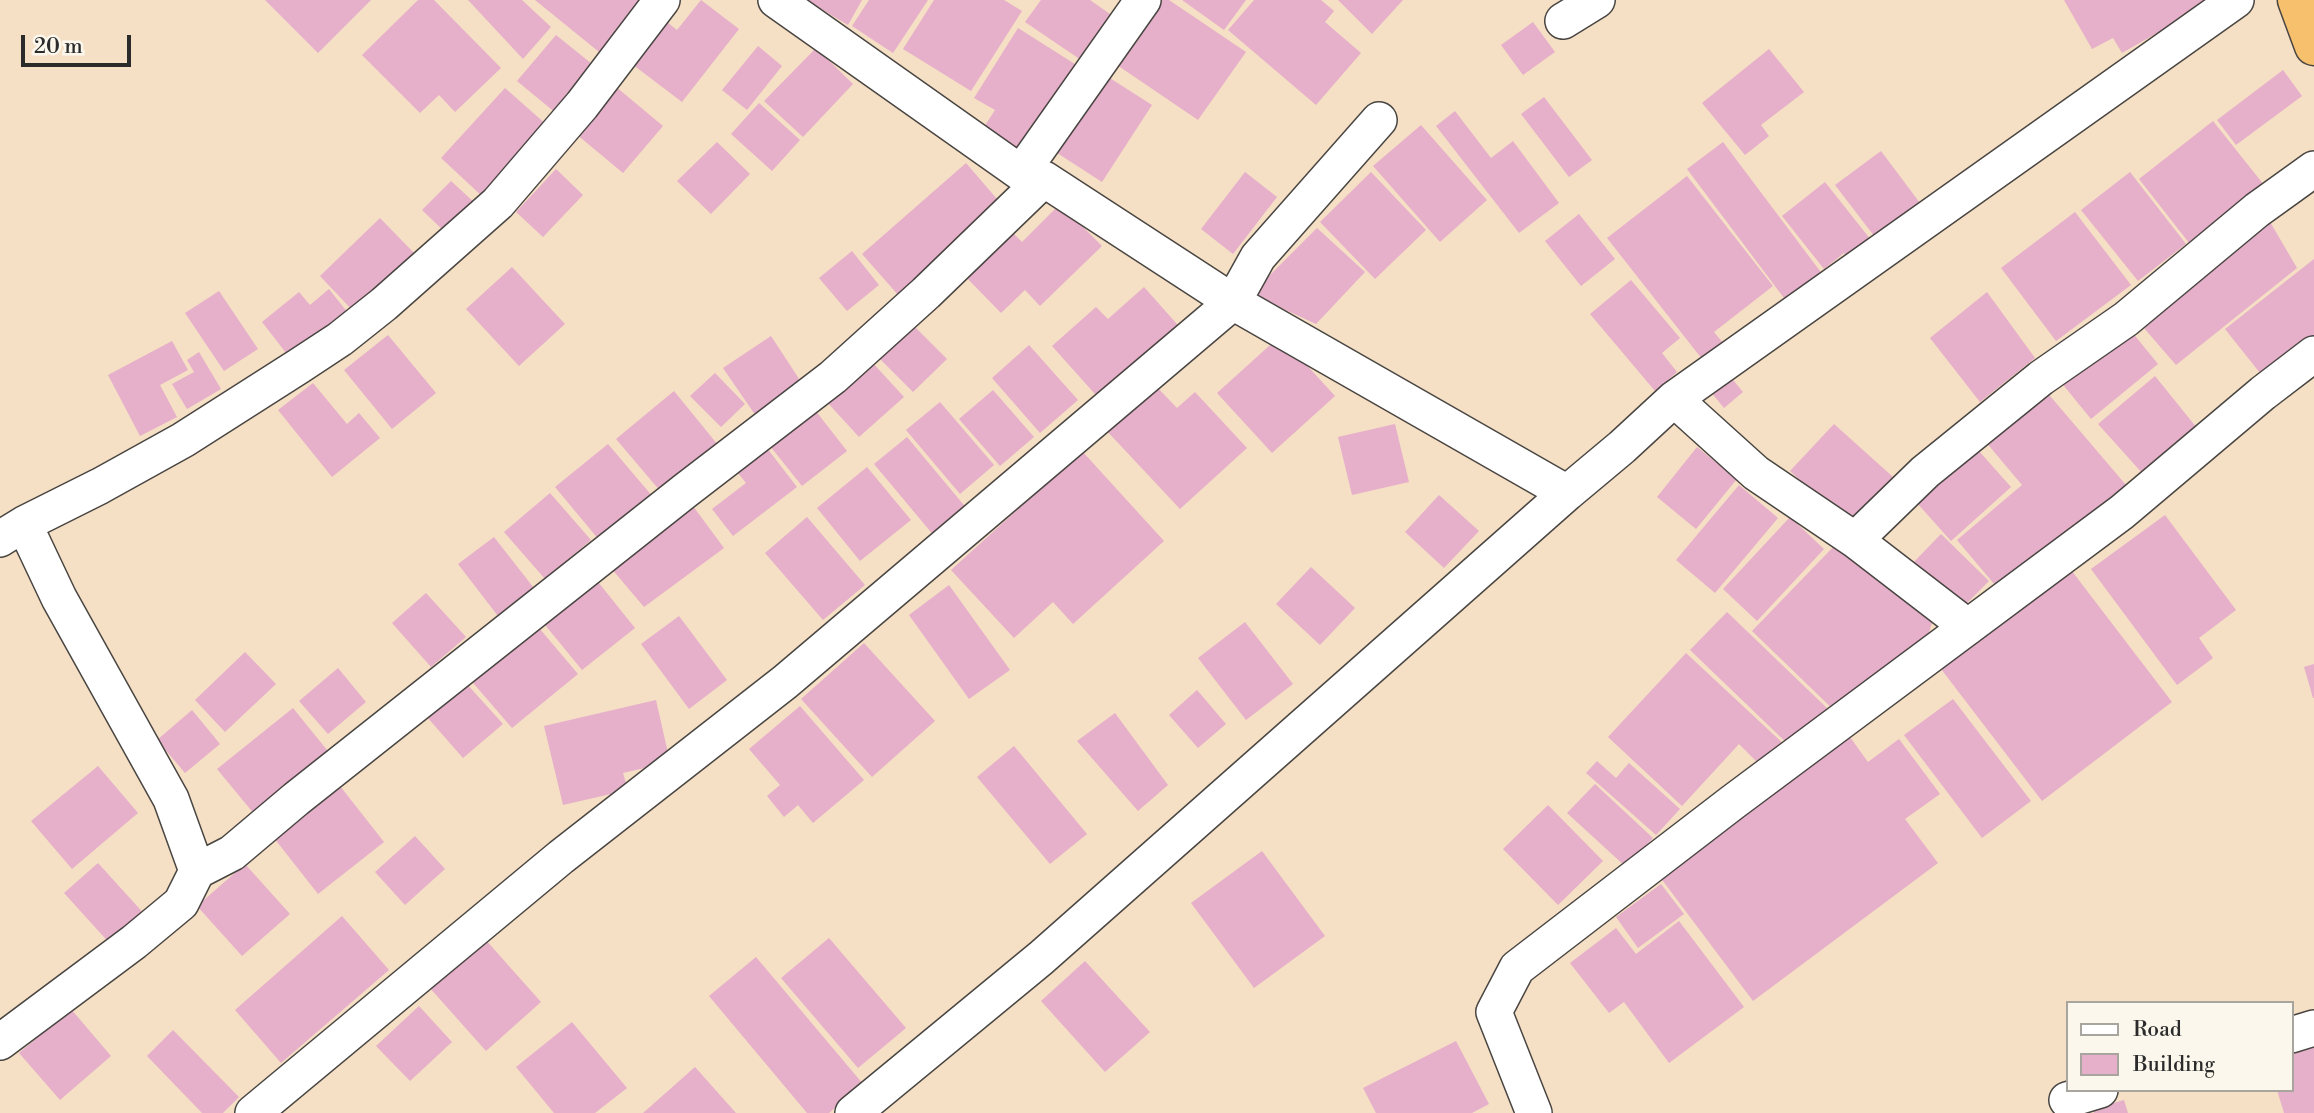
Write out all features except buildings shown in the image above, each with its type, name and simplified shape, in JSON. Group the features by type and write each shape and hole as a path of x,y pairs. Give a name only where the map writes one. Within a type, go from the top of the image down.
{"highway":[{"path":"2297,0 2314,46"}],"street":[{"path":"197,871 171,799 59,598 12,531 183,439 310,359 384,304 498,202 582,105 662,0"},
{"path":"776,0 1032,176 1233,302 1567,493"},
{"path":"0,1042 134,942 181,903 197,871 232,853 296,799 686,490 833,377 926,292 1032,176 1143,0"},
{"path":"1563,21 1597,0"},
{"path":"853,1113 1041,958 1674,399 2236,0"},
{"path":"253,1113 561,857 785,682 1233,302 1258,257 1379,120"},
{"path":"1855,540 1925,472 2041,378 2126,319 2257,211 2314,169"},
{"path":"1534,1113 1494,1012 1517,968 1733,802 2122,512 2263,393 2314,354"},
{"path":"1674,399 1756,473 1855,540 1968,627"},
{"path":"2293,1034 2314,1028"},
{"path":"2067,1100 2093,1092"}]}
